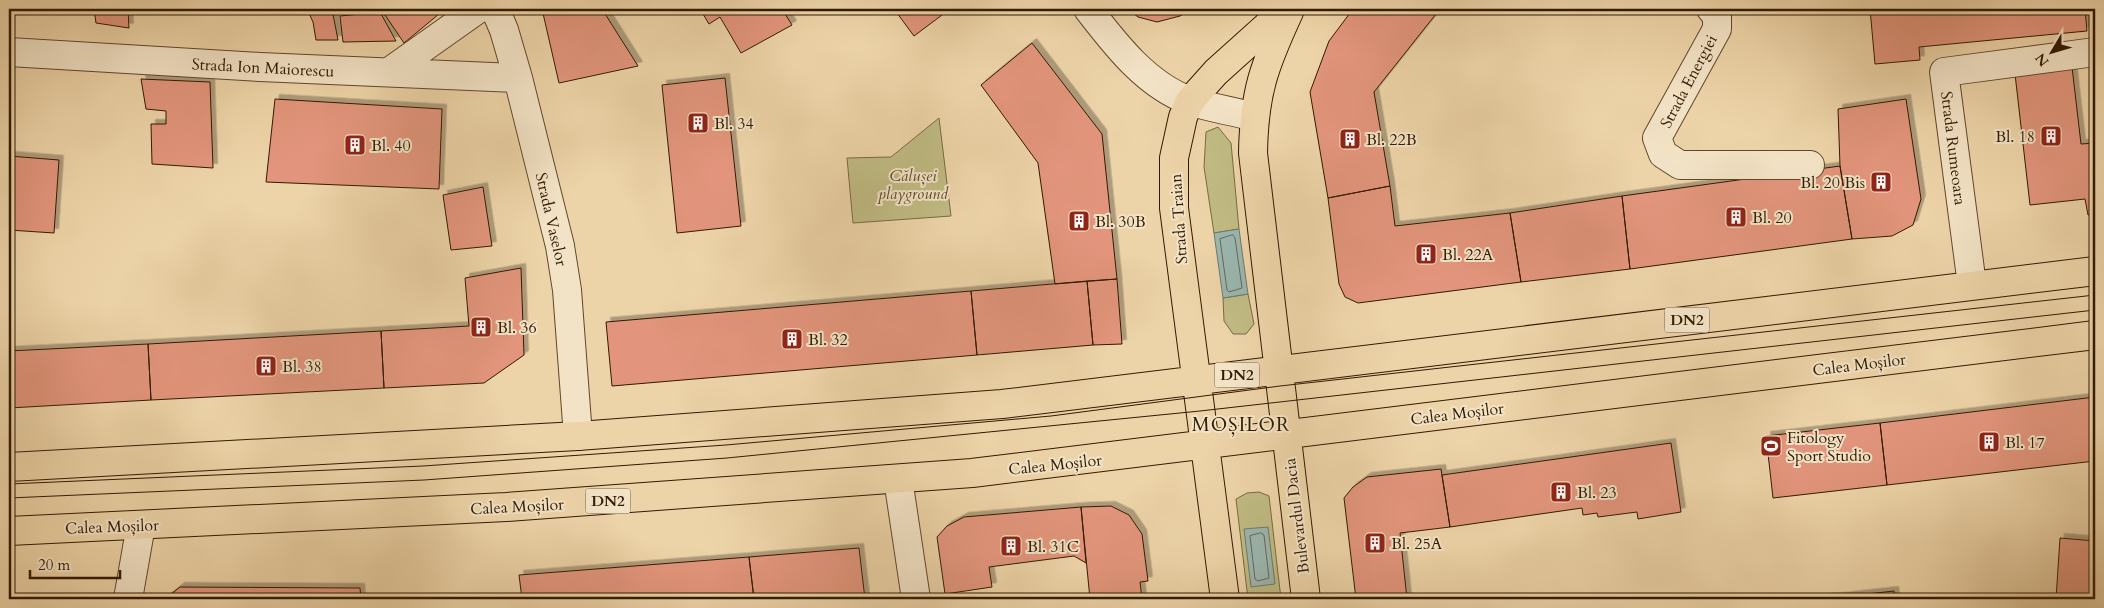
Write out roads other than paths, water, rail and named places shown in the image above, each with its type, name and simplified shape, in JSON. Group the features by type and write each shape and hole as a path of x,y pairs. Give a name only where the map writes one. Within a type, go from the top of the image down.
{"main road":[{"name":"Strada Traian","path":"1205,445 1174,208 1173,183 1178,135 1190,101 1207,81 1286,9"},
{"path":"1278,370 1253,153 1254,117 1262,74 1291,9"},
{"name":"DN2","path":"9,467 578,436 1002,404 2095,271"},
{"name":"Calea Moșilor","path":"9,530 506,507 990,471 2095,335"},
{"name":"Bulevardul Dacia","path":"1278,370 1306,599"},
{"path":"1205,445 1225,599"}],"street":[{"path":"389,72 478,9"},
{"name":"Strada Vaselor","path":"495,9 518,78 562,254 567,290 578,436"},
{"path":"1088,9 1126,55 1146,74 1168,90 1190,101 1254,117"},
{"name":"Strada Energiei","path":"1711,9 1717,16 1717,28 1657,138 1664,154 1680,165 1810,165"},
{"name":"Strada Ion Maiorescu","path":"9,52 518,78"},
{"name":"Strada Rumeoara","path":"1972,285 1944,72 2095,52"},
{"path":"898,479 916,599"},
{"path":"128,599 141,525"}],"water":[{"path":"1239,229 1248,294 1223,298 1214,233"},
{"path":"1268,527 1275,584 1251,587 1244,529"}],"tram line":[{"path":"9,484 423,466 726,445 1051,416 1280,386 2095,295"},
{"path":"9,498 424,480 727,458 1200,411 2095,310"}],"place":[{"name":"Bl. 34","path":"698,123"},
{"name":"Bl. 18","path":"2051,136"},
{"name":"Bl. 22B","path":"1350,139"},
{"name":"Bl. 40","path":"355,145"},
{"name":"Bl. 20 Bis","path":"1881,182"},
{"name":"Bl. 20","path":"1736,217"},
{"name":"Bl. 30B","path":"1079,221"},
{"name":"Bl. 22A","path":"1426,254"},
{"name":"Bl. 36","path":"481,327"},
{"name":"Bl. 32","path":"792,339"},
{"name":"Bl. 38","path":"266,366"},
{"name":"Bl. 17","path":"1989,442"},
{"name":"Fitology Sport Studio","path":"1771,446"},
{"name":"Bl. 23","path":"1561,492"},
{"name":"Bl. 25A","path":"1375,543"},
{"name":"Bl. 31C","path":"1011,546"}],"district":[{"name":"MOȘILOR","path":"1241,424"}],"park label":[{"name":"Călușei playground","path":"913,184"}]}
